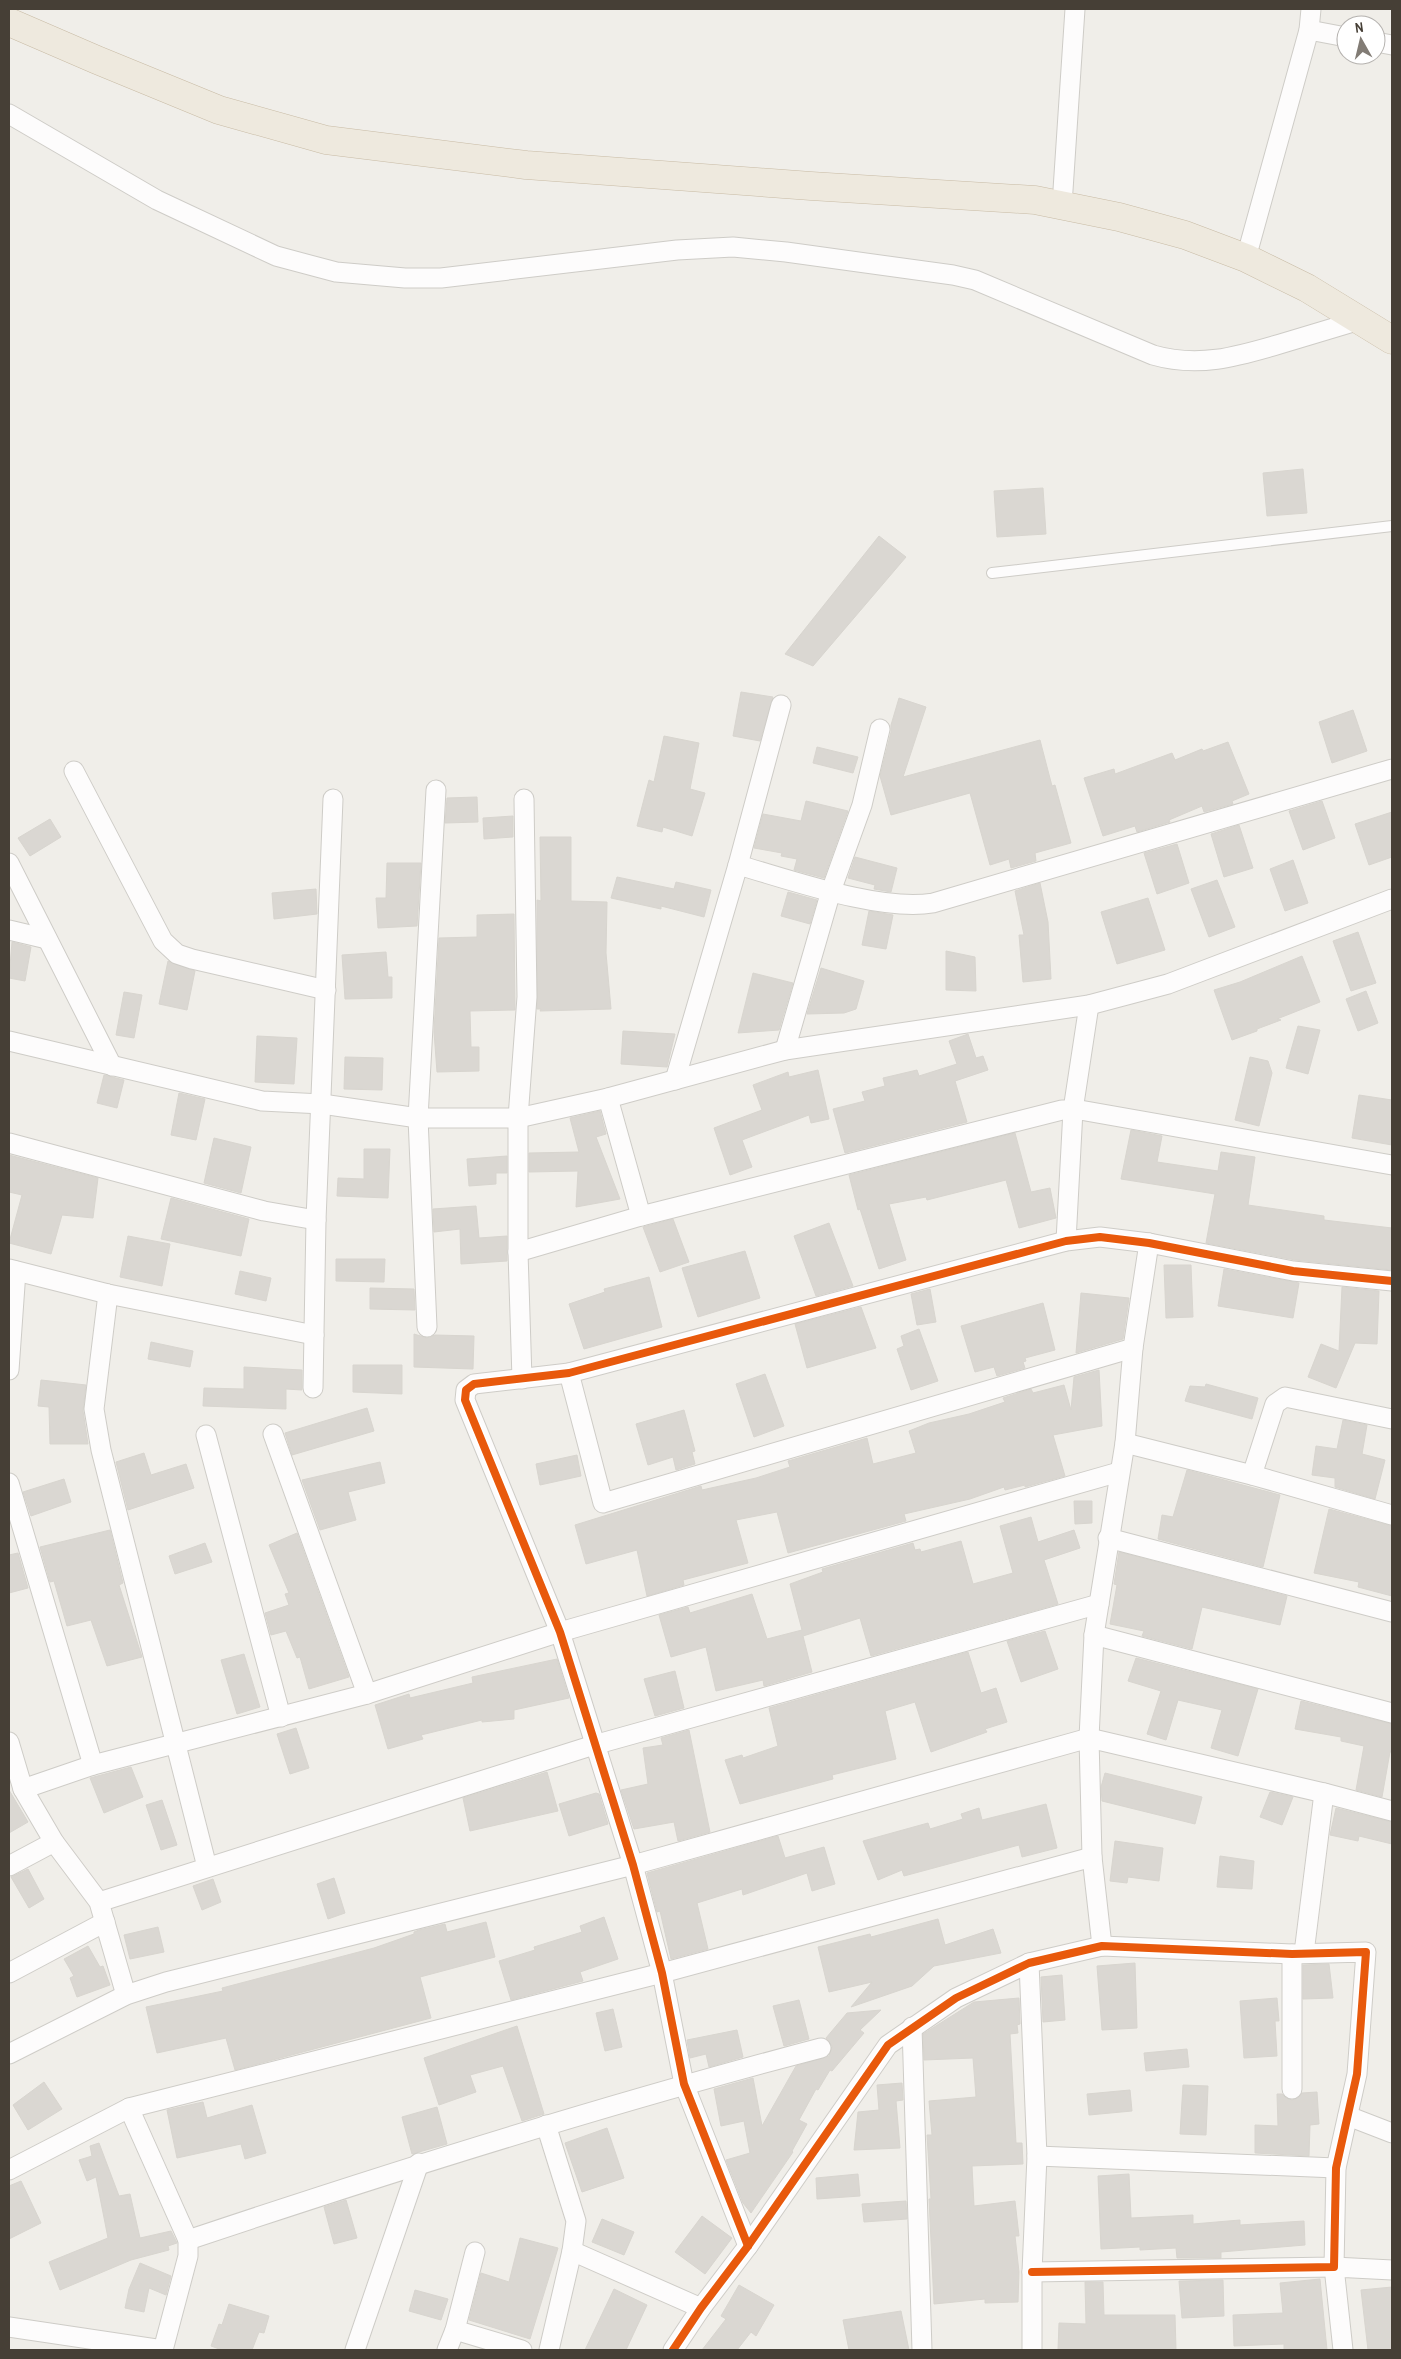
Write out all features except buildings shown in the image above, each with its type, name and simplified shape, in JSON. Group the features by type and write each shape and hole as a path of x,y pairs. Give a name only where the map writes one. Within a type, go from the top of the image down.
{"highway":[{"path":"9,22 219,110 326,140 526,165 1035,200 1062,205 1185,235 1246,258 1307,288 1392,340"}],"street":[{"path":"1062,205 1075,9"},
{"path":"1246,258 1309,30 1311,9"},
{"path":"1309,30 1336,35"},
{"path":"9,114 157,200 276,256 336,272 405,278 441,278 677,250 733,247 786,252 953,275 975,280 1153,355 1182,362 1206,362 1232,358 1360,320"},
{"path":"675,1080 738,865 781,705"},
{"path":"785,1050 831,891 862,806 880,729"},
{"path":"738,865 831,891 907,905 933,903 1392,769"},
{"path":"74,771 170,949 192,959 326,990"},
{"path":"426,1327 418,1118 436,790"},
{"path":"313,1388 316,1220 333,799"},
{"path":"522,1379 518,1252 518,1118 527,997 524,799"},
{"path":"9,863 112,1066"},
{"path":"9,1042 262,1100 322,1104 418,1118 518,1118 608,1098 785,1050 1089,1006 1168,984 1392,899"},
{"path":"9,930 47,939"},
{"path":"1066,1241 1072,1110 1089,1006"},
{"path":"608,1098 641,1216"},
{"path":"518,1252 641,1216 1053,1112 1072,1110 1392,1165"},
{"path":"9,1143 264,1211 316,1220"},
{"path":"748,2246 684,2084 662,1973 633,1865 560,1632 466,1400 466,1390 474,1384 569,1373 1066,1241 1100,1237 1148,1243 1293,1271 1392,1281"},
{"path":"1102,1946 1092,1857 1089,1738 1094,1635 1108,1538 1125,1443 1134,1348 1148,1243"},
{"path":"9,1370 12,1270 108,1294 314,1335"},
{"path":"108,1294 94,1409 101,1450 207,1867"},
{"path":"569,1373 603,1502 1134,1348"},
{"path":"1252,1474 1275,1404 1284,1397 1392,1419"},
{"path":"273,1434 367,1694"},
{"path":"206,1435 281,1718"},
{"path":"1125,1443 1252,1474 1392,1515"},
{"path":"23,1789 93,1765 281,1718 367,1694 560,1632 1119,1472"},
{"path":"9,1482 93,1765"},
{"path":"1108,1538 1392,1612"},
{"path":"99,1902 594,1745 1099,1604"},
{"path":"1094,1635 1392,1714"},
{"path":"9,2054 126,1995 166,1982 633,1865 1089,1738 1324,1793 1392,1812"},
{"path":"10,1754 23,1789 54,1842 99,1902 126,1995"},
{"path":"1292,2089 1298,1954 1324,1793"},
{"path":"9,1866 54,1842"},
{"path":"9,2170 129,2108 662,1973 1092,1857"},
{"path":"9,1973 105,1922"},
{"path":"673,2350 888,2045 956,1998 1029,1963 1102,1946 1298,1954 1366,1952 1357,2074 1336,2168 1334,2267 1343,2350"},
{"path":"1029,1963 1037,2156 1032,2272 1032,2350"},
{"path":"912,2027 922,2350"},
{"path":"188,2240 419,2163 684,2084 821,2048"},
{"path":"9,2327 163,2350 188,2256 188,2240 129,2108"},
{"path":"1348,2116 1392,2133"},
{"path":"546,2125 576,2221 572,2251 549,2350"},
{"path":"1037,2156 1336,2168"},
{"path":"355,2350 419,2163"},
{"path":"572,2251 701,2308"},
{"path":"447,2350 455,2330 475,2252"},
{"path":"1032,2272 1334,2267 1392,2270"},
{"path":"455,2330 522,2350"}],"lane":[{"path":"992,573 1392,526"}],"cycle path":[{"path":"748,2246 684,2084 662,1973 633,1865 560,1632 465,1400 466,1390 474,1384 569,1373 1066,1241 1100,1237 1149,1243 1293,1271 1392,1281"},
{"path":"673,2350 888,2045 956,1998 1029,1963 1102,1946 1292,1954 1366,1952 1357,2074 1336,2168 1334,2267 1032,2272"}]}
